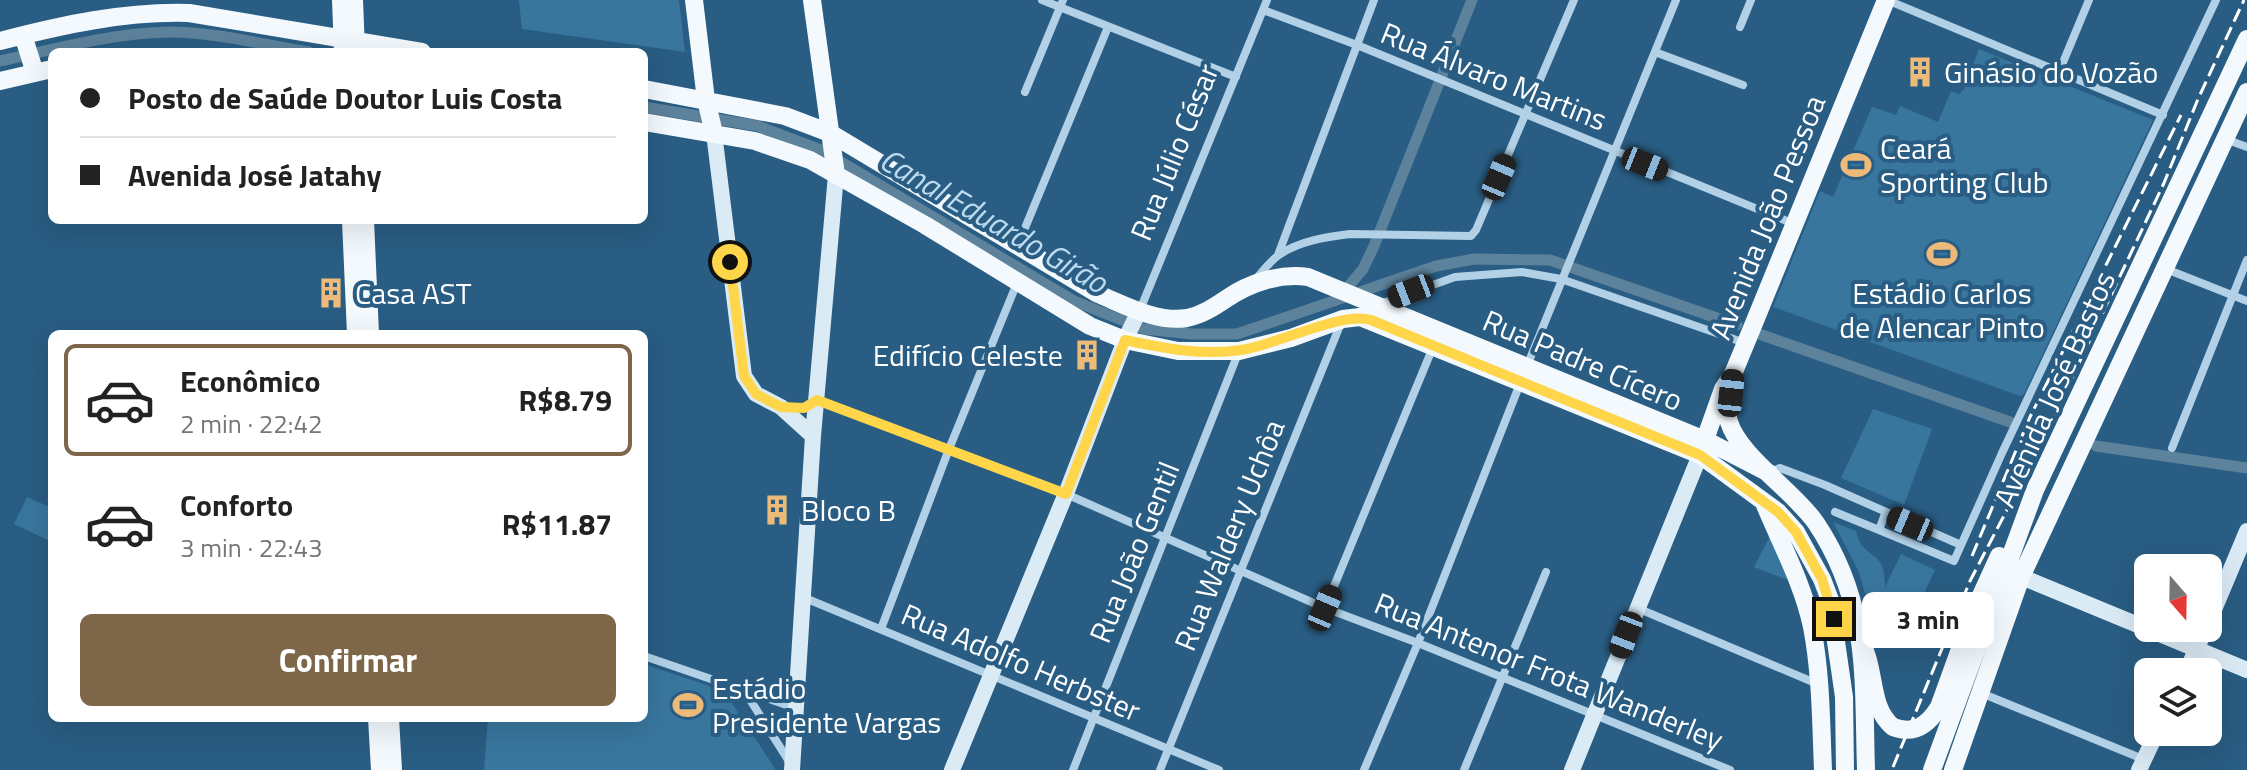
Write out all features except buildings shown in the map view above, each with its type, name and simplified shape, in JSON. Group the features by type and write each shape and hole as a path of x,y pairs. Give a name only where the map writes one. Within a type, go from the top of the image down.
{"main road":[{"path":"341,0 348,46"},
{"path":"348,46 354,0"},
{"path":"694,0 710,117"},
{"path":"812,0 833,155"},
{"name":"Avenida João Pessoa","path":"1702,447 1723,389 1746,343 1886,0"},
{"path":"0,41 156,12 189,13 348,46 373,48"},
{"path":"0,81 40,70 24,38"},
{"name":"Avenida José Bastos","path":"1932,770 2035,490 2247,39"},
{"path":"648,91 710,117 755,141 810,160 833,155"},
{"name":"Avenida José Bastos","path":"1953,770 1981,693 2007,571 2164,269 2247,92"},
{"path":"648,122 785,116 925,225 1090,326 1126,337 1178,351 1239,351 1291,338 1343,319"},
{"name":"Rua Padre Cícero","path":"833,155 1018,245 1098,294 1138,314 1185,318 1202,313 1248,287 1276,277 1308,277 1524,374 1769,473"},
{"path":"351,224 363,328"},
{"path":"363,328 365,224"},
{"name":"Rua Padre Cícero","path":"1343,319 1360,317 1433,346 1524,374"},
{"path":"1733,374 1728,403 1729,421 1736,437 1815,522 1844,577 1870,661 1875,695 1885,721 1902,731 1931,721 1973,613 2007,571"},
{"name":"Rua Padre Cícero","path":"1702,447 1778,512 1796,532 1822,579 1834,619 1844,697 1845,770"},
{"path":"1764,503 1790,560 1812,625 1819,676 1823,770"},
{"path":"1863,646 1866,770"},
{"path":"377,722 380,770"},
{"path":"390,722 393,770"}],"street":[{"path":"1042,0 1062,4 1108,27 1236,77"},
{"name":"Rua Júlio César","path":"952,770 1066,494 1126,337 1267,0"},
{"path":"1248,287 1278,255 1374,0"},
{"path":"1278,255 1330,237 1471,236 1574,0"},
{"path":"1364,770 1676,0"},
{"path":"1740,27 1751,0"},
{"path":"1886,0 2163,115"},
{"path":"2059,72 2089,0"},
{"name":"Avenida José Bastos","path":"1879,530 1954,561 2216,0"},
{"path":"1025,92 1062,4"},
{"name":"Rua Álvaro Martins","path":"1263,10 1357,45 1795,224"},
{"path":"1018,245 1108,27"},
{"path":"1655,52 1743,85"},
{"path":"710,117 744,376 756,394 781,407 813,436"},
{"path":"2224,138 2247,147"},
{"path":"792,768 833,155"},
{"path":"2172,448 2247,260"},
{"path":"2164,269 2247,301"},
{"path":"1371,303 1455,277 1508,271 1562,277 1746,343"},
{"path":"881,629 1017,282"},
{"name":"Rua Waldery Uchôa","path":"1160,770 1343,319"},
{"path":"1325,608 1433,346"},
{"name":"Rua João Gentil","path":"1073,770 1239,351"},
{"path":"781,407 804,408 817,400"},
{"name":"Rua Antenor Frota Wanderley","path":"817,400 1066,494 1325,608 1730,770"},
{"path":"1572,770 1702,447"},
{"name":"Rua Padre Cícero","path":"1769,473 1780,468 1961,545"},
{"path":"1835,512 1879,530 1885,514"},
{"path":"2222,590 2247,531"},
{"path":"2007,571 2247,670"},
{"path":"1464,770 1546,572"},
{"name":"Rua Adolfo Herbster","path":"805,598 1219,770"},
{"path":"1637,608 1813,682"},
{"path":"2193,658 2200,642"},
{"path":"648,657 796,708"},
{"path":"743,689 792,768"},
{"path":"1981,693 2141,764 2150,746"}],"shaded area":[{"path":"519,0 679,0 685,52 522,29"},
{"name":"Estádio Carlos de Alencar Pinto","path":"1979,49 2153,120 2024,394 2020,396 1773,307 1820,191 1833,197 1872,107 1896,115 1900,106 1938,122 1951,91 1959,94 1964,89"},
{"path":"1873,409 1932,429 1904,505 1841,478"},
{"path":"27,497 48,506 48,540 14,524"},
{"path":"1833,522 1856,531 1863,547 1882,566 1885,587 1901,554 1935,570 1911,621 1877,605 1872,616 1858,570"},
{"path":"1772,532 1796,583 1754,567"},
{"name":"Estádio Presidente Vargas","path":"648,665 724,691 776,770 484,770 488,722 648,722"}],"waterway":[{"path":"1342,294 1363,269 1374,246 1472,0"},
{"name":"Canal Eduardo Girão","path":"58,48 105,38 169,32 222,36 287,48"},
{"name":"Canal Eduardo Girão","path":"0,61 48,50"},
{"name":"Canal Eduardo Girão","path":"648,108 758,126 821,150 1074,301 1144,329 1192,334 1237,334 1436,266 1474,259 1550,260 1737,325"},
{"name":"Canal Eduardo Girão","path":"1762,335 2010,422"},
{"name":"Canal Eduardo Girão","path":"2096,446 2247,468"}],"railway":[{"path":"1893,767 1970,581 2035,456 2164,183 2198,99 2244,0"},
{"path":"1972,556 2030,417 2181,115"}],"place":[{"name":"Ginásio do Vozão","path":"1920,72"},
{"name":"Ceará Sporting Club","path":"1856,165"},
{"name":"Estádio Carlos de Alencar Pinto","path":"1942,254"},
{"name":"Casa AST","path":"331,293"},
{"name":"Edifício Celeste","path":"1087,355"},
{"name":"Bloco B","path":"777,510"},
{"name":"Estádio Presidente Vargas","path":"688,705"}],"route":[{"path":"730,262 744,376 756,394 781,407 804,408 817,400 1066,494 1125,340 1178,351 1239,351 1291,338 1346,318 1371,320 1700,455 1778,512 1796,532 1822,579 1834,619"}]}
